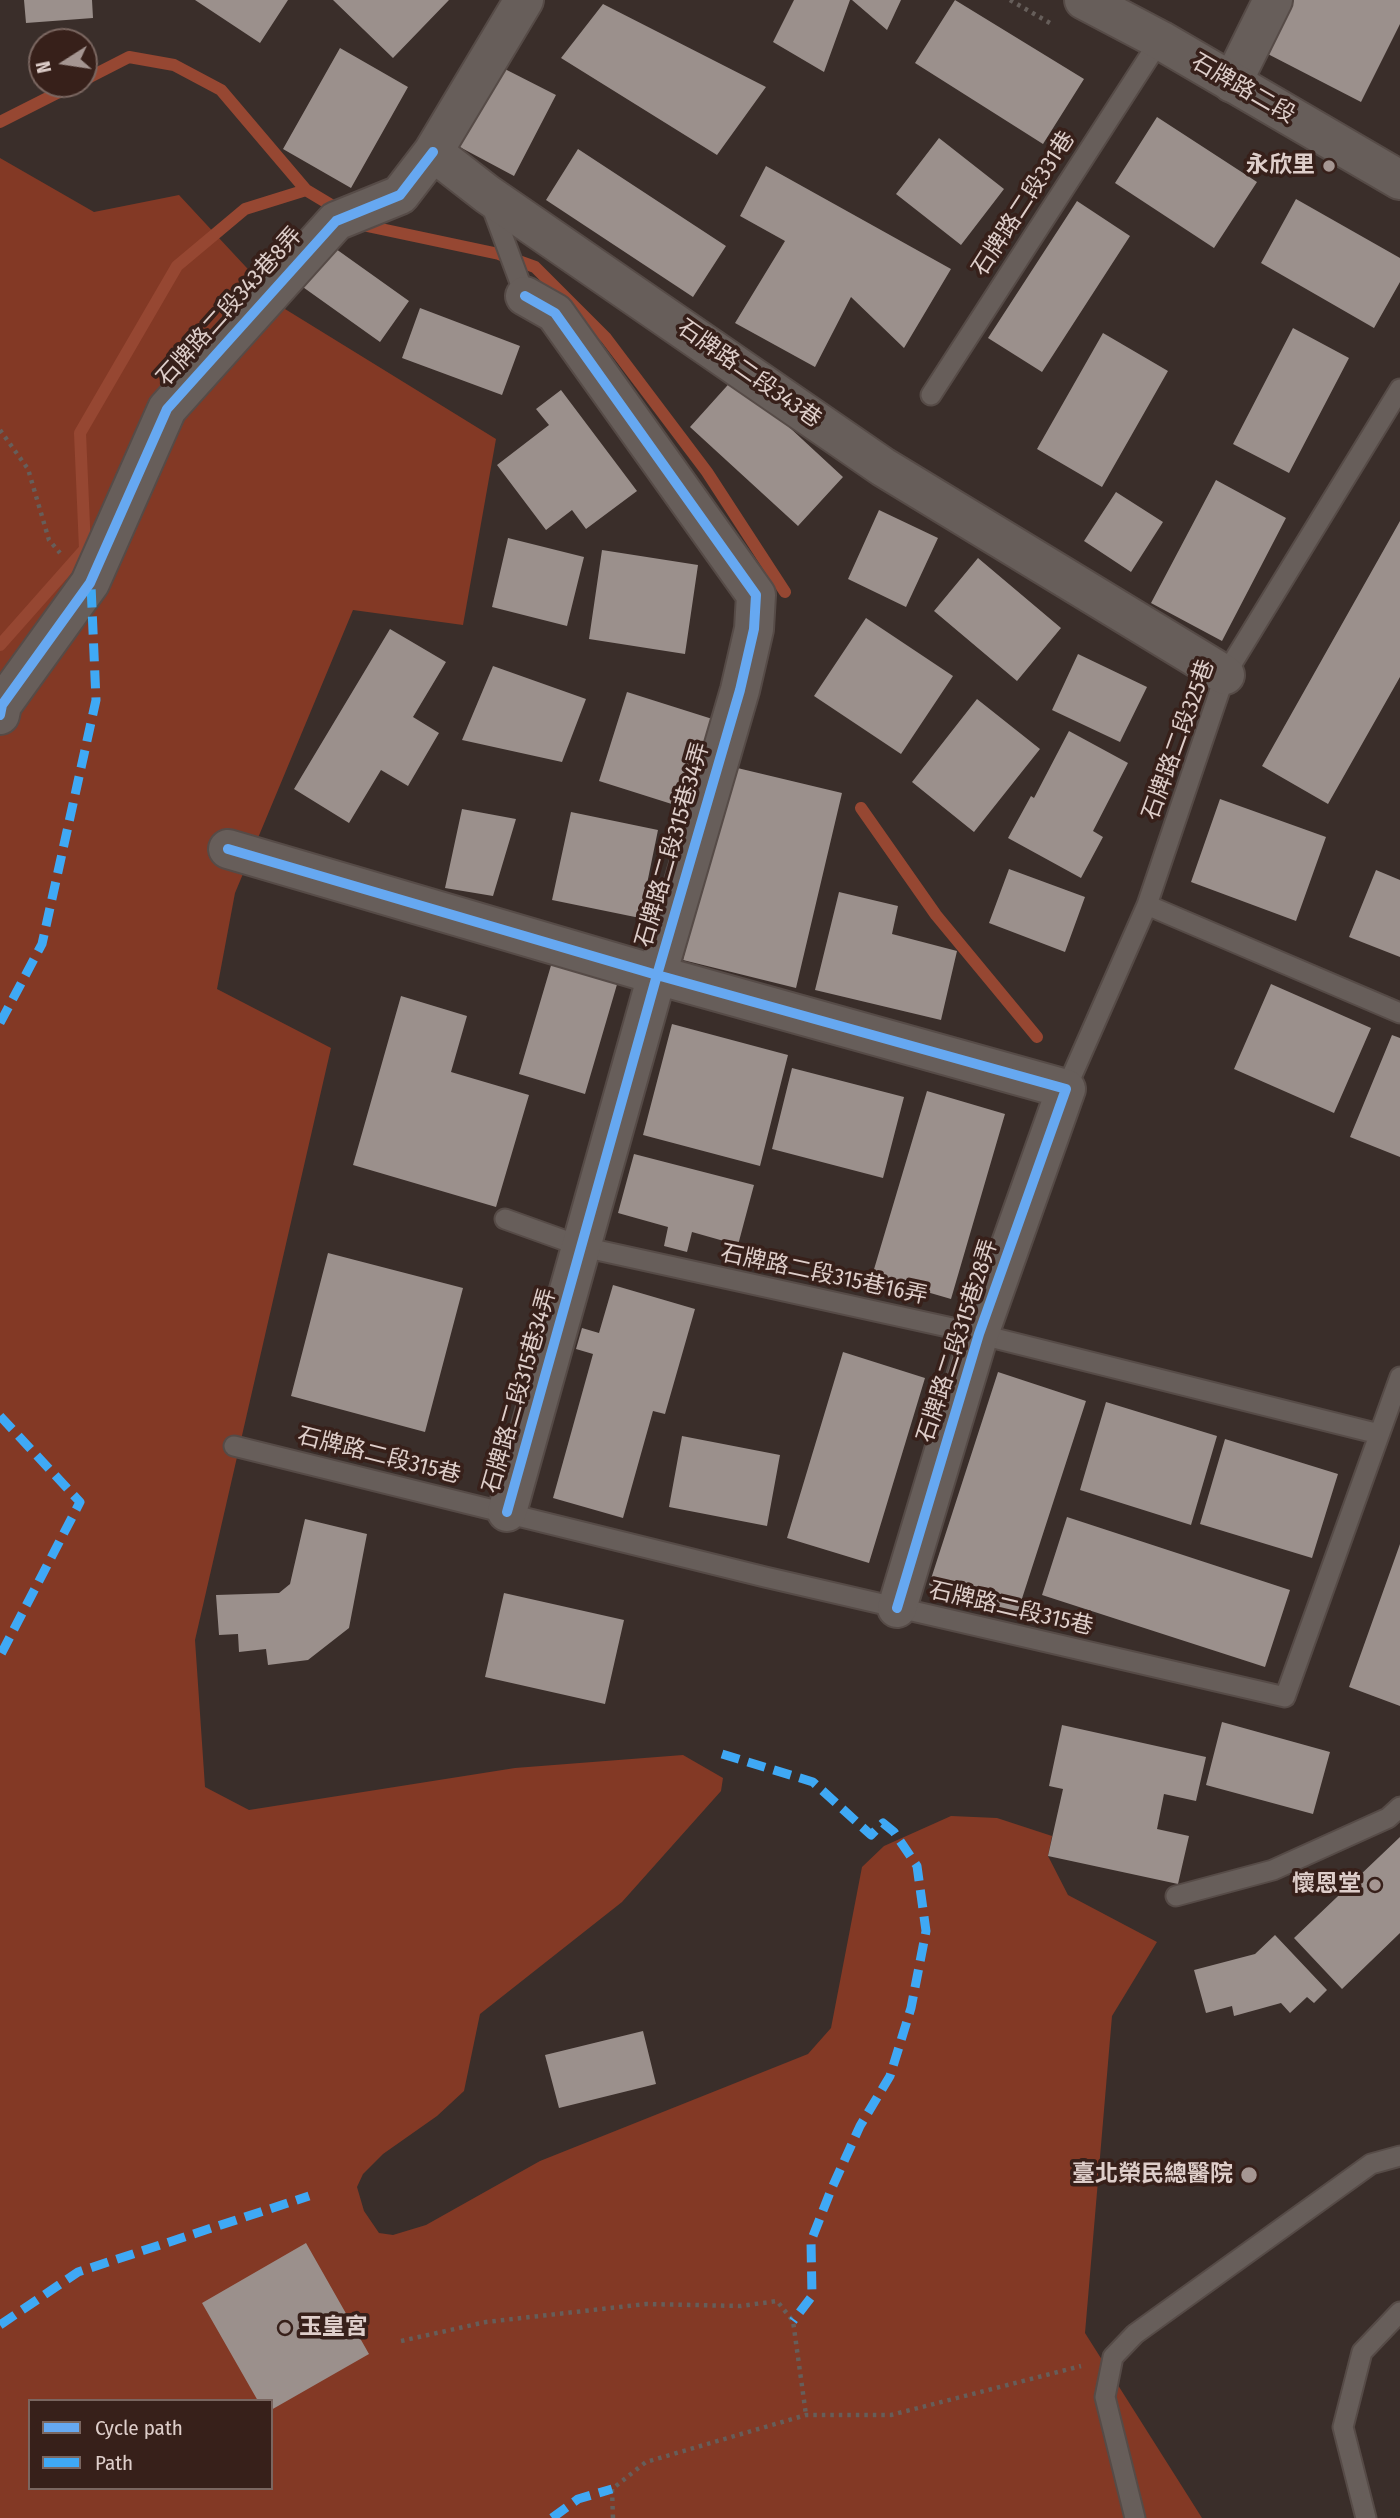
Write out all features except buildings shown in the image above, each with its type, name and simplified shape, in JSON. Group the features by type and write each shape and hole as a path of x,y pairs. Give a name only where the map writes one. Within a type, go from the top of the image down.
{"street":[{"path":"433,152 524,0"},
{"name":"石牌路二段","path":"1084,0 1160,40 1400,180"},
{"path":"1232,83 1273,0"},
{"name":"石牌路二段343巷","path":"433,152 486,194 883,467 1225,675"},
{"name":"石牌路二段343巷8弄","path":"0,715 2,705 90,583 167,409 336,221 400,195 433,152"},
{"name":"石牌路二段315巷34弄","path":"507,1512 657,975 740,690 754,628 757,596 555,313 526,296"},
{"path":"228,849 657,975 1066,1089"},
{"name":"石牌路二段315巷28弄","path":"897,1608 979,1334 1066,1089"}],"lane":[{"name":"石牌路二段331巷","path":"931,395 1160,40"},
{"path":"486,194 526,296"},
{"name":"石牌路二段325巷","path":"1066,1089 1147,905 1225,675 1400,389"},
{"path":"1147,905 1400,1013"},
{"name":"石牌路二段315巷16弄","path":"505,1219 583,1247 979,1334 1379,1434"},
{"name":"石牌路二段315巷","path":"234,1446 897,1608 1285,1697 1400,1377"},
{"path":"1176,1896 1273,1870 1388,1818 1400,1807"},
{"path":"1135,2518 1105,2397 1113,2357 1135,2334 1371,2164 1400,2156"},
{"path":"1366,2518 1343,2427 1362,2352 1400,2312"}],"path":[{"path":"0,430 28,469 49,540 65,560"},
{"path":"401,2341 486,2322 633,2305 741,2306 777,2301 793,2321 806,2415"},
{"path":"613,2518 612,2489 646,2462 806,2415 891,2415 1113,2357"}],"shaded area":[{"path":"0,158 94,212 179,195 285,309 496,439 463,625 353,610 235,893 217,989 331,1048 195,1640 205,1787 249,1810 515,1768 683,1755 723,1778 721,1791 622,1902 480,2014 464,2091 437,2116 383,2154 363,2174 357,2187 364,2211 379,2233 393,2235 426,2225 540,2161 808,2054 831,2028 862,1867 884,1846 951,1816 997,1818 1052,1836 1048,1856 1068,1895 1157,1942 1112,2016 1085,2333 1202,2518 0,2518"}],"waterway":[{"path":"98,73 129,57 174,65 221,90 306,190 341,211"},
{"path":"0,122 47,98"},
{"path":"0,645 85,549 80,433 177,266 245,209 306,190"},
{"path":"357,221 367,226 499,254 535,267 606,338 707,472 785,592"},
{"path":"861,808 936,915 1037,1037"}],"marked path":[{"path":"0,1023 42,944 96,700 91,585"},
{"path":"0,1416 80,1502 0,1656"},
{"path":"722,1754 813,1782 871,1835 883,1823 894,1832 917,1866 926,1931 911,2008 890,2076 860,2126 831,2190 811,2241 812,2296 793,2321"},
{"path":"0,2325 78,2272 309,2196"},
{"path":"552,2518 578,2499 612,2489"}],"cycle path":[{"path":"0,715 2,705 90,583 167,409 336,221 400,195 433,152"},
{"path":"507,1512 657,975 740,690 754,629 756,595 555,313 525,296"},
{"path":"228,849 657,975 1066,1089 979,1334 897,1608"}],"place":[{"name":"永欣里","path":"1329,166"},
{"name":"懷恩堂","path":"1375,1885"},
{"name":"臺北榮民總醫院","path":"1249,2175"},
{"name":"玉皇宮","path":"285,2328"}]}
